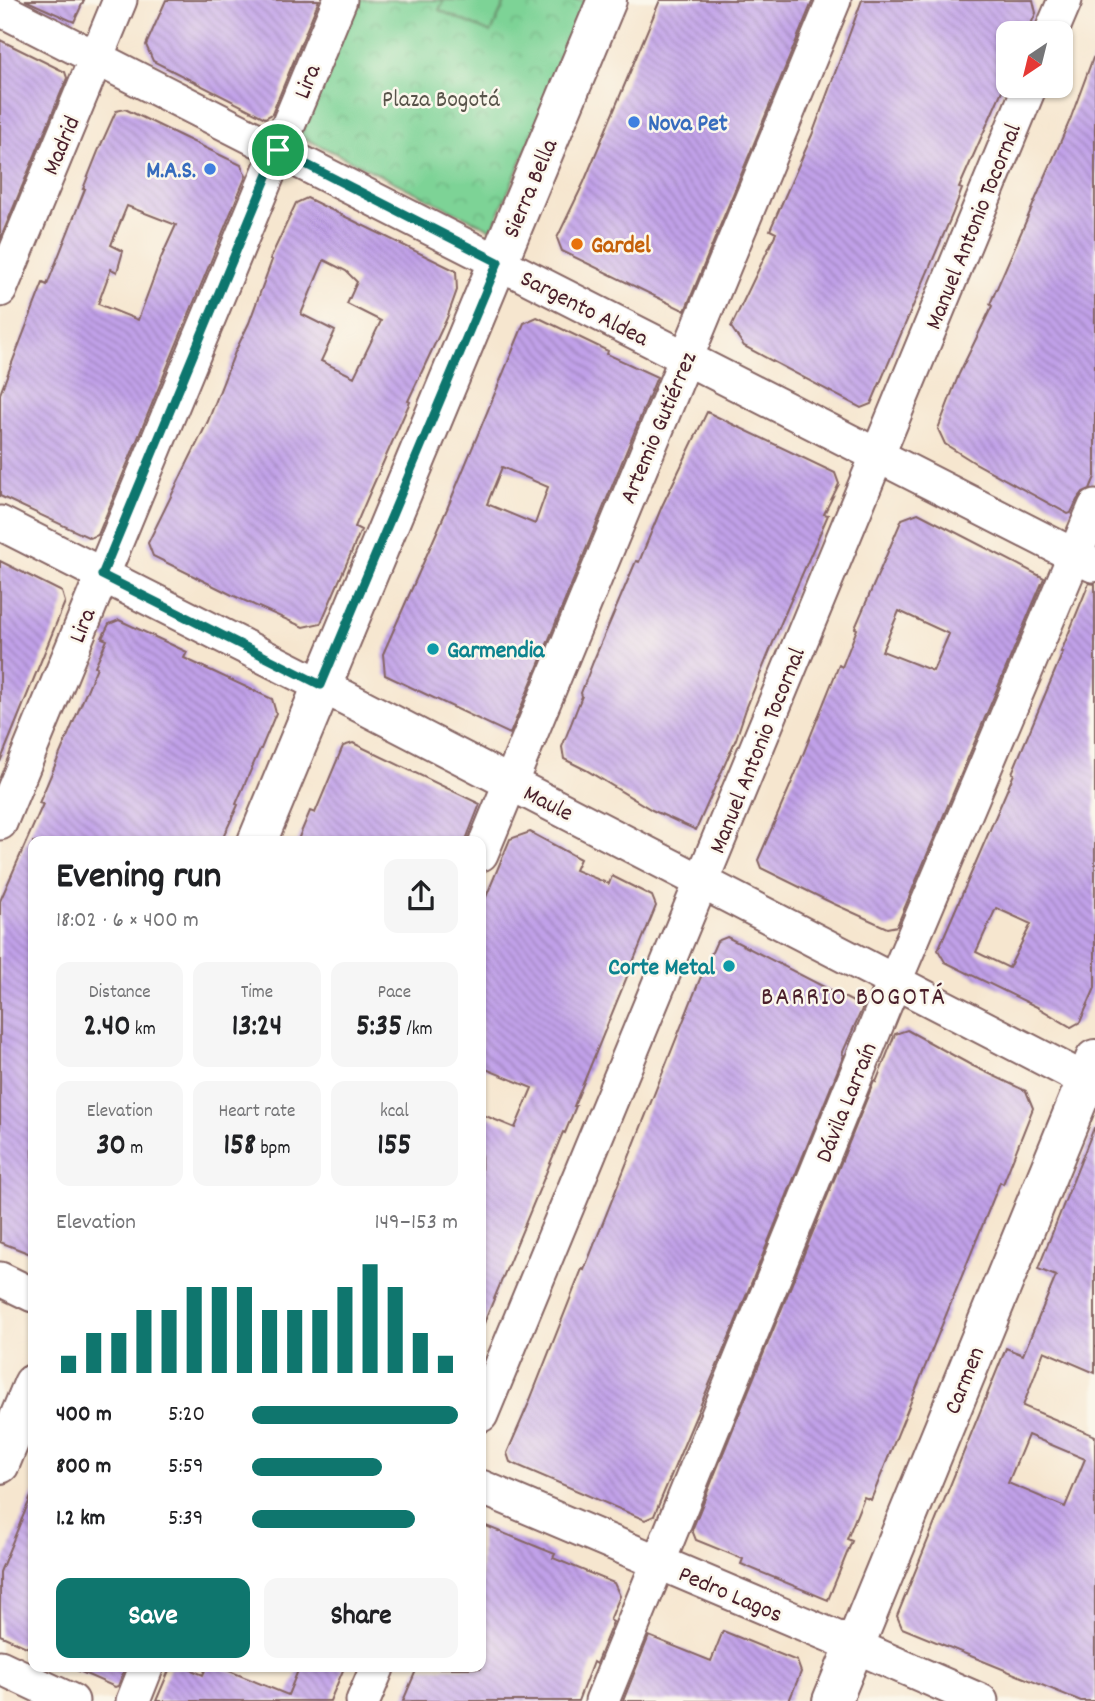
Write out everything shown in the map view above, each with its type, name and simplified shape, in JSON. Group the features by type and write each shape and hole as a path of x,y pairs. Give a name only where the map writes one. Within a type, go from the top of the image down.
{"main road":[{"name":"Sierra Bella","path":"259,836 607,0"},
{"name":"Carmen","path":"832,1701 1092,1075"},
{"path":"0,1464 28,1396"}],"street":[{"name":"Madrid","path":"0,290 120,0"},
{"name":"Lira","path":"0,823 340,0"},
{"name":"Artemio Gutiérrez","path":"486,842 834,0"},
{"path":"1057,21 1065,0"},
{"name":"Sargento Aldea","path":"0,9 1085,562"},
{"name":"Manuel Antonio Tocornal","path":"486,1403 1025,98"},
{"name":"Dávila Larraín","path":"602,1701 895,981 1085,562 1095,507"},
{"name":"Maule","path":"0,523 895,981 1092,1075"},
{"path":"0,1279 28,1292"},
{"name":"Pedro Lagos","path":"486,1489 981,1701"},
{"path":"0,1667 72,1701"},
{"path":"133,1701 144,1672"},
{"path":"363,1701 375,1672"}],"green space":[{"name":"Plaza Bogotá","path":"356,0 590,0 492,230 300,136"},
{"path":"444,0 506,0 491,33 439,10"}],"building":[{"path":"25,0 84,0 74,22"},
{"path":"166,0 319,0 272,114 265,118 153,61 146,45"},
{"path":"660,0 813,0 685,311 562,251 557,238 584,182"},
{"path":"862,0 1033,0 1036,13 1032,21 996,21 996,98 999,98 871,404 861,408 744,346 731,327 776,233 770,230 812,135"},
{"path":"0,40 65,72 67,78 0,240"},
{"path":"1093,58 1095,477 1090,489 1083,492 1068,514 945,444 938,429 959,374 992,306 990,304 1070,120"},
{"path":"125,109 241,165 246,176 98,535 90,538 0,496 0,394 43,283 47,285 116,111","holes":["127,206 176,225 138,320 98,304 111,269 117,272 123,251 111,245"]},
{"path":"307,198 456,271 457,290 355,527 361,530 321,623 303,627 153,556 148,543 208,421 249,323 272,260 270,259 296,203","holes":["324,260 346,271 357,282 347,304 381,321 354,377 321,361 335,331 301,314"]},
{"path":"537,317 657,377 510,734 385,675 383,654 524,323","holes":["502,467 548,487 535,524 487,504"]},
{"path":"707,412 835,473 839,484 824,514 828,515 696,830 652,810 564,759 562,747 593,662 636,561 639,562 662,506"},
{"path":"918,513 1044,578 897,926 887,928 761,868 758,860 839,665 842,667 857,629 855,628 902,519","holes":["899,611 949,634 933,671 882,651"]},
{"path":"0,561 62,592 65,602 0,762"},
{"path":"1089,583 1095,584 1095,988 1080,1022 1071,1027 1037,1007 945,962 938,950 1014,774 1012,773","holes":["996,908 1031,924 1009,968 976,952"]},
{"path":"119,620 187,652 184,658 272,699 276,713 224,836 29,836 43,804 39,803 97,667 95,666 107,640 102,638 109,624"},
{"path":"353,743 480,804 467,836 300,836 310,811 315,813 343,746"},
{"path":"530,832 580,859 575,870 609,884 612,876 652,896 656,906 565,1133 563,1132 486,1318 486,1116 515,1128 532,1088 486,1069 486,897 510,839"},
{"path":"28,838 28,1253 0,1242 0,901"},
{"path":"727,937 863,1007 654,1516 645,1520 510,1462 507,1453 582,1269 584,1270 700,979 717,941"},
{"path":"907,1030 1026,1091 1033,1108 1003,1184 1000,1182 871,1500 864,1497 847,1539 852,1541 828,1600 741,1564 743,1559 696,1540 692,1530 874,1081 876,1082 895,1034"},
{"path":"1095,1128 1095,1373 1044,1351 1023,1406 1095,1436 1095,1701 1081,1701 902,1628 897,1616 1006,1348 1023,1355 1056,1276 1038,1269","holes":["1028,1435 1085,1459 1065,1507 1008,1483"]},
{"path":"28,1504 28,1648 0,1635 0,1572"},
{"path":"486,1526 555,1554 553,1558 614,1583 620,1596 610,1620 613,1622 578,1701 403,1701 415,1672 486,1672"},
{"path":"723,1631 797,1661 801,1672 789,1701 623,1701 649,1636 711,1661"},
{"path":"81,1672 123,1672 118,1686"},
{"path":"168,1672 196,1672 203,1675 204,1672 232,1672 288,1695 297,1672 342,1672 330,1701 156,1701"}],"place":[{"name":"Nova Pet","path":"634,122"},
{"name":"M.A.S.","path":"210,169"},
{"name":"Gardel","path":"577,244"},
{"name":"Garmendia","path":"433,649"},
{"name":"Corte Metal","path":"729,966"}],"district":[{"name":"BARRIO BOGOTÁ","path":"854,995"}],"route":[{"path":"278,150 498,262 321,685 102,575 278,150"}]}
